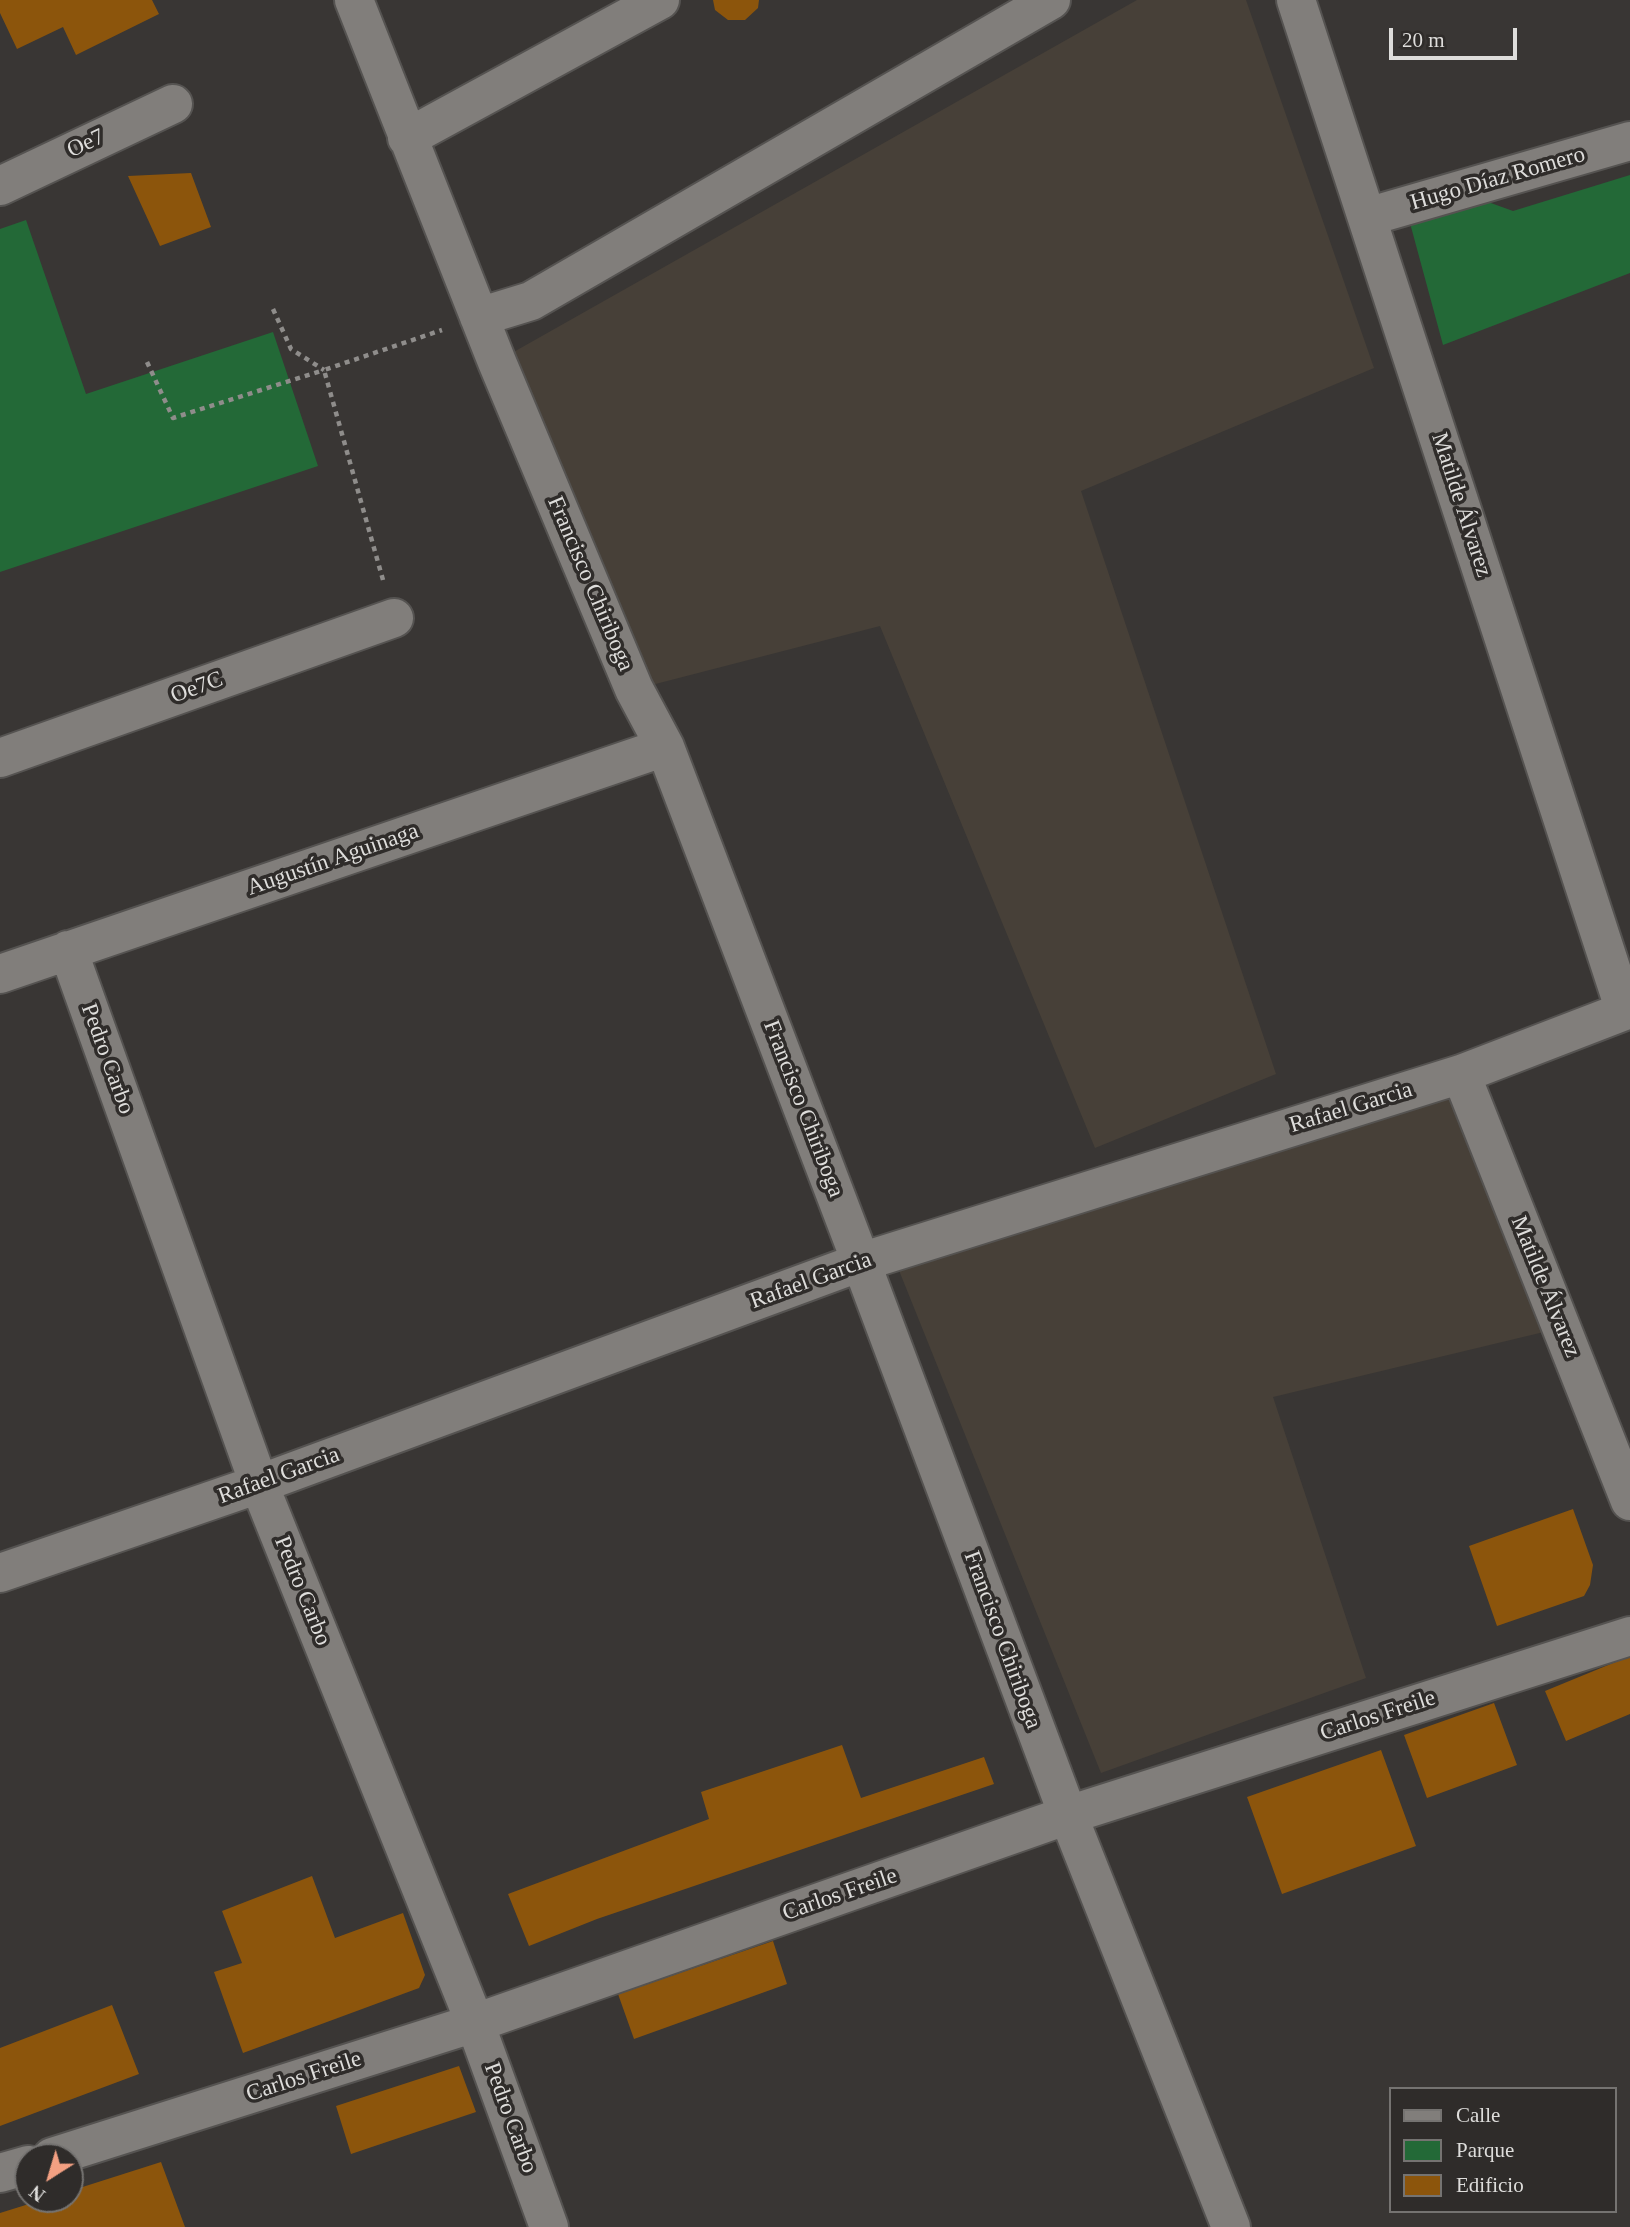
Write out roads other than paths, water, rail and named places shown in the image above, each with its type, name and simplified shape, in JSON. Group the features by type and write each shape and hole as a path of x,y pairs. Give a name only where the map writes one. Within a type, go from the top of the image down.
{"street":[{"name":"Francisco Chiriboga","path":"354,0 479,317 634,689 665,747 862,1262 1068,1815 1231,2227"},
{"path":"407,138 660,0"},
{"path":"479,317 531,301 1051,0"},
{"name":"Matilde Álvarez","path":"1296,0 1628,1010"},
{"name":"Oe7","path":"0,186 173,104"},
{"name":"Hugo Díaz Romero","path":"1367,217 1630,141"},
{"name":"Oe7C","path":"0,758 394,618"},
{"name":"Augustín Aguinaga","path":"0,974 665,747"},
{"name":"Pedro Carbo","path":"68,950 259,1484 475,2023 550,2227"},
{"name":"Rafael Garcia","path":"0,1573 259,1484 862,1262 1461,1074 1628,1010"},
{"name":"Matilde Álvarez","path":"1461,1074 1630,1501"},
{"name":"Carlos Freile","path":"84,2147 475,2023 1068,1815 1630,1636"}]}
